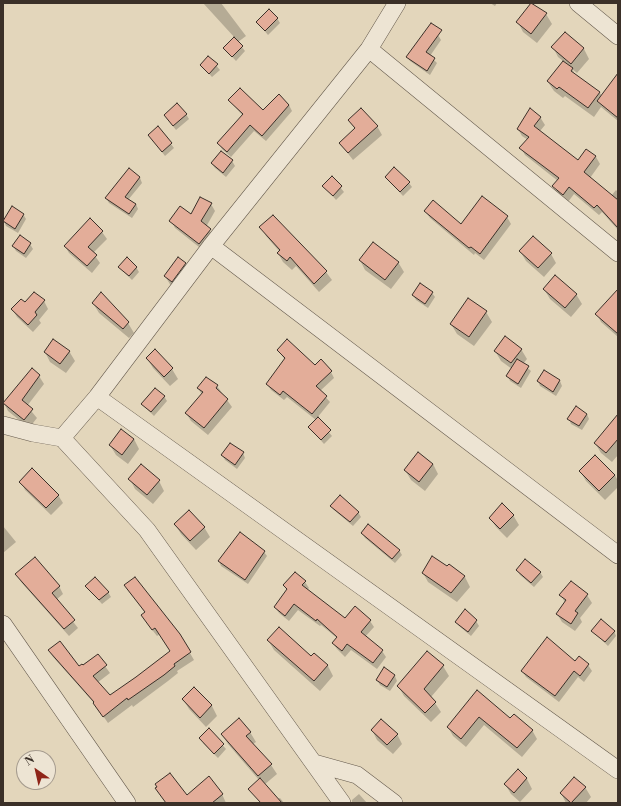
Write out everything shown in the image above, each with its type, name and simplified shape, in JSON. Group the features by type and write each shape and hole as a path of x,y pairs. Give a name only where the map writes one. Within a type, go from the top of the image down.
{"street":[{"path":"62,438 97,397 211,246 369,49 397,3"},
{"path":"578,3 618,36"},
{"path":"369,49 618,254"},
{"path":"211,246 618,555"},
{"path":"97,397 618,770"},
{"path":"3,424 33,434 62,438 147,530 342,803"},
{"path":"3,624 127,803"},
{"path":"314,763 357,775 394,803"}],"building":[{"path":"531,3 547,13 531,34 516,22"},
{"path":"269,9 278,18 265,31 256,22"},
{"path":"431,23 442,30 426,52 435,58 427,71 406,57"},
{"path":"565,32 584,48 571,64 551,47"},
{"path":"234,37 243,46 232,57 223,48"},
{"path":"208,56 218,64 209,74 200,65"},
{"path":"563,61 573,68 571,71 600,92 588,108 559,87 557,89 547,81"},
{"path":"618,73 618,118 597,101"},
{"path":"240,88 263,110 279,94 289,105 262,136 250,125 227,152 217,143 243,114 228,100"},
{"path":"177,103 187,114 173,126 164,115"},
{"path":"361,108 378,126 348,153 339,143 355,128 348,120"},
{"path":"530,108 541,117 534,126 578,160 586,149 596,156 584,172 618,200 618,228 597,205 594,208 569,187 563,195 552,186 559,178 519,148 529,137 517,129"},
{"path":"158,126 172,143 162,152 148,135"},
{"path":"221,151 233,160 223,173 211,163"},
{"path":"394,167 410,182 400,192 385,177"},
{"path":"129,168 140,177 125,197 136,204 129,214 105,198"},
{"path":"332,176 342,186 333,196 322,186"},
{"path":"482,196 508,216 480,254 471,247 469,248 424,211 433,200 461,224"},
{"path":"200,197 212,203 201,221 211,229 199,244 169,221 180,206 191,214"},
{"path":"12,206 24,214 15,229 3,221"},
{"path":"273,215 327,271 314,284 290,257 287,261 277,253 280,250 259,227"},
{"path":"90,218 103,231 88,247 97,255 87,266 64,246"},
{"path":"20,235 31,243 24,254 12,246"},
{"path":"533,236 552,253 538,268 519,251"},
{"path":"373,242 399,262 385,280 359,260"},
{"path":"127,257 137,267 129,276 118,267"},
{"path":"178,257 186,263 172,282 164,276"},
{"path":"555,275 577,294 565,308 543,289"},
{"path":"420,283 433,292 425,304 412,295"},
{"path":"618,289 618,334 595,314"},
{"path":"34,292 45,300 35,312 37,315 28,325 11,309 21,299 25,302"},
{"path":"101,292 129,322 123,329 92,303"},
{"path":"468,298 487,311 469,337 450,324"},
{"path":"505,336 522,349 511,363 494,351"},
{"path":"53,339 70,351 60,364 44,352"},
{"path":"287,339 315,365 321,359 332,371 316,386 327,396 312,414 283,391 280,395 266,384 285,358 277,350"},
{"path":"155,349 173,368 164,377 146,358"},
{"path":"517,359 529,366 518,384 506,376"},
{"path":"32,368 40,375 22,400 33,409 24,420 3,403"},
{"path":"544,370 560,380 553,392 537,381"},
{"path":"206,377 218,385 216,388 228,399 204,428 185,413 203,392 197,388"},
{"path":"155,388 165,396 151,412 141,404"},
{"path":"576,406 587,414 579,426 567,419"},
{"path":"618,414 618,439 606,453 594,443"},
{"path":"318,417 331,430 321,440 308,427"},
{"path":"121,429 134,439 122,455 109,445"},
{"path":"230,443 244,452 235,465 221,455"},
{"path":"418,452 433,464 419,482 404,470"},
{"path":"595,455 615,475 599,491 579,471"},
{"path":"141,464 160,480 147,495 128,479"},
{"path":"32,468 59,495 46,508 19,482"},
{"path":"340,495 359,512 350,522 330,506"},
{"path":"502,503 514,515 500,529 489,518"},
{"path":"189,510 205,527 190,541 174,524"},
{"path":"368,524 400,550 392,559 361,533"},
{"path":"240,532 265,551 245,580 218,561"},
{"path":"432,556 447,566 449,564 465,576 451,593 422,573"},
{"path":"35,557 60,586 52,593 75,620 64,629 15,574"},
{"path":"525,559 541,572 531,583 516,570"},
{"path":"295,572 306,581 302,585 345,618 355,606 371,620 361,632 383,650 373,663 347,644 342,651 332,643 337,637 317,619 316,621 294,604 285,616 274,607 287,589 283,585"},
{"path":"95,577 109,592 99,600 85,586"},
{"path":"135,577 180,634 191,652 174,664 175,666 164,675 128,700 127,698 103,717 93,703 94,702 48,650 60,641 79,666 82,664 83,665 98,654 107,665 93,676 110,695 170,651 155,628 152,630 141,615 145,612 124,585"},
{"path":"571,581 588,594 575,611 578,613 571,624 556,614 566,600 559,595"},
{"path":"465,609 477,620 468,632 455,622"},
{"path":"601,619 615,631 605,642 591,631"},
{"path":"279,627 311,656 314,653 328,665 314,681 267,640"},
{"path":"547,637 575,661 579,656 589,664 580,676 574,671 555,696 521,671"},
{"path":"427,651 444,665 424,689 436,702 425,713 397,686"},
{"path":"384,667 395,675 387,687 376,680"},
{"path":"194,687 212,705 200,718 182,699"},
{"path":"477,690 510,718 514,714 533,730 517,748 479,717 461,739 447,727"},
{"path":"239,718 251,732 246,736 272,764 258,776 221,734"},
{"path":"381,719 398,734 387,745 371,730"},
{"path":"209,728 224,744 214,754 199,738"},
{"path":"518,769 527,778 514,793 504,784"},
{"path":"170,773 187,795 209,776 223,794 212,803 166,803 155,788 157,787 155,784"},
{"path":"574,777 586,787 571,803 560,793"},
{"path":"260,778 282,803 261,803 248,789"}]}
